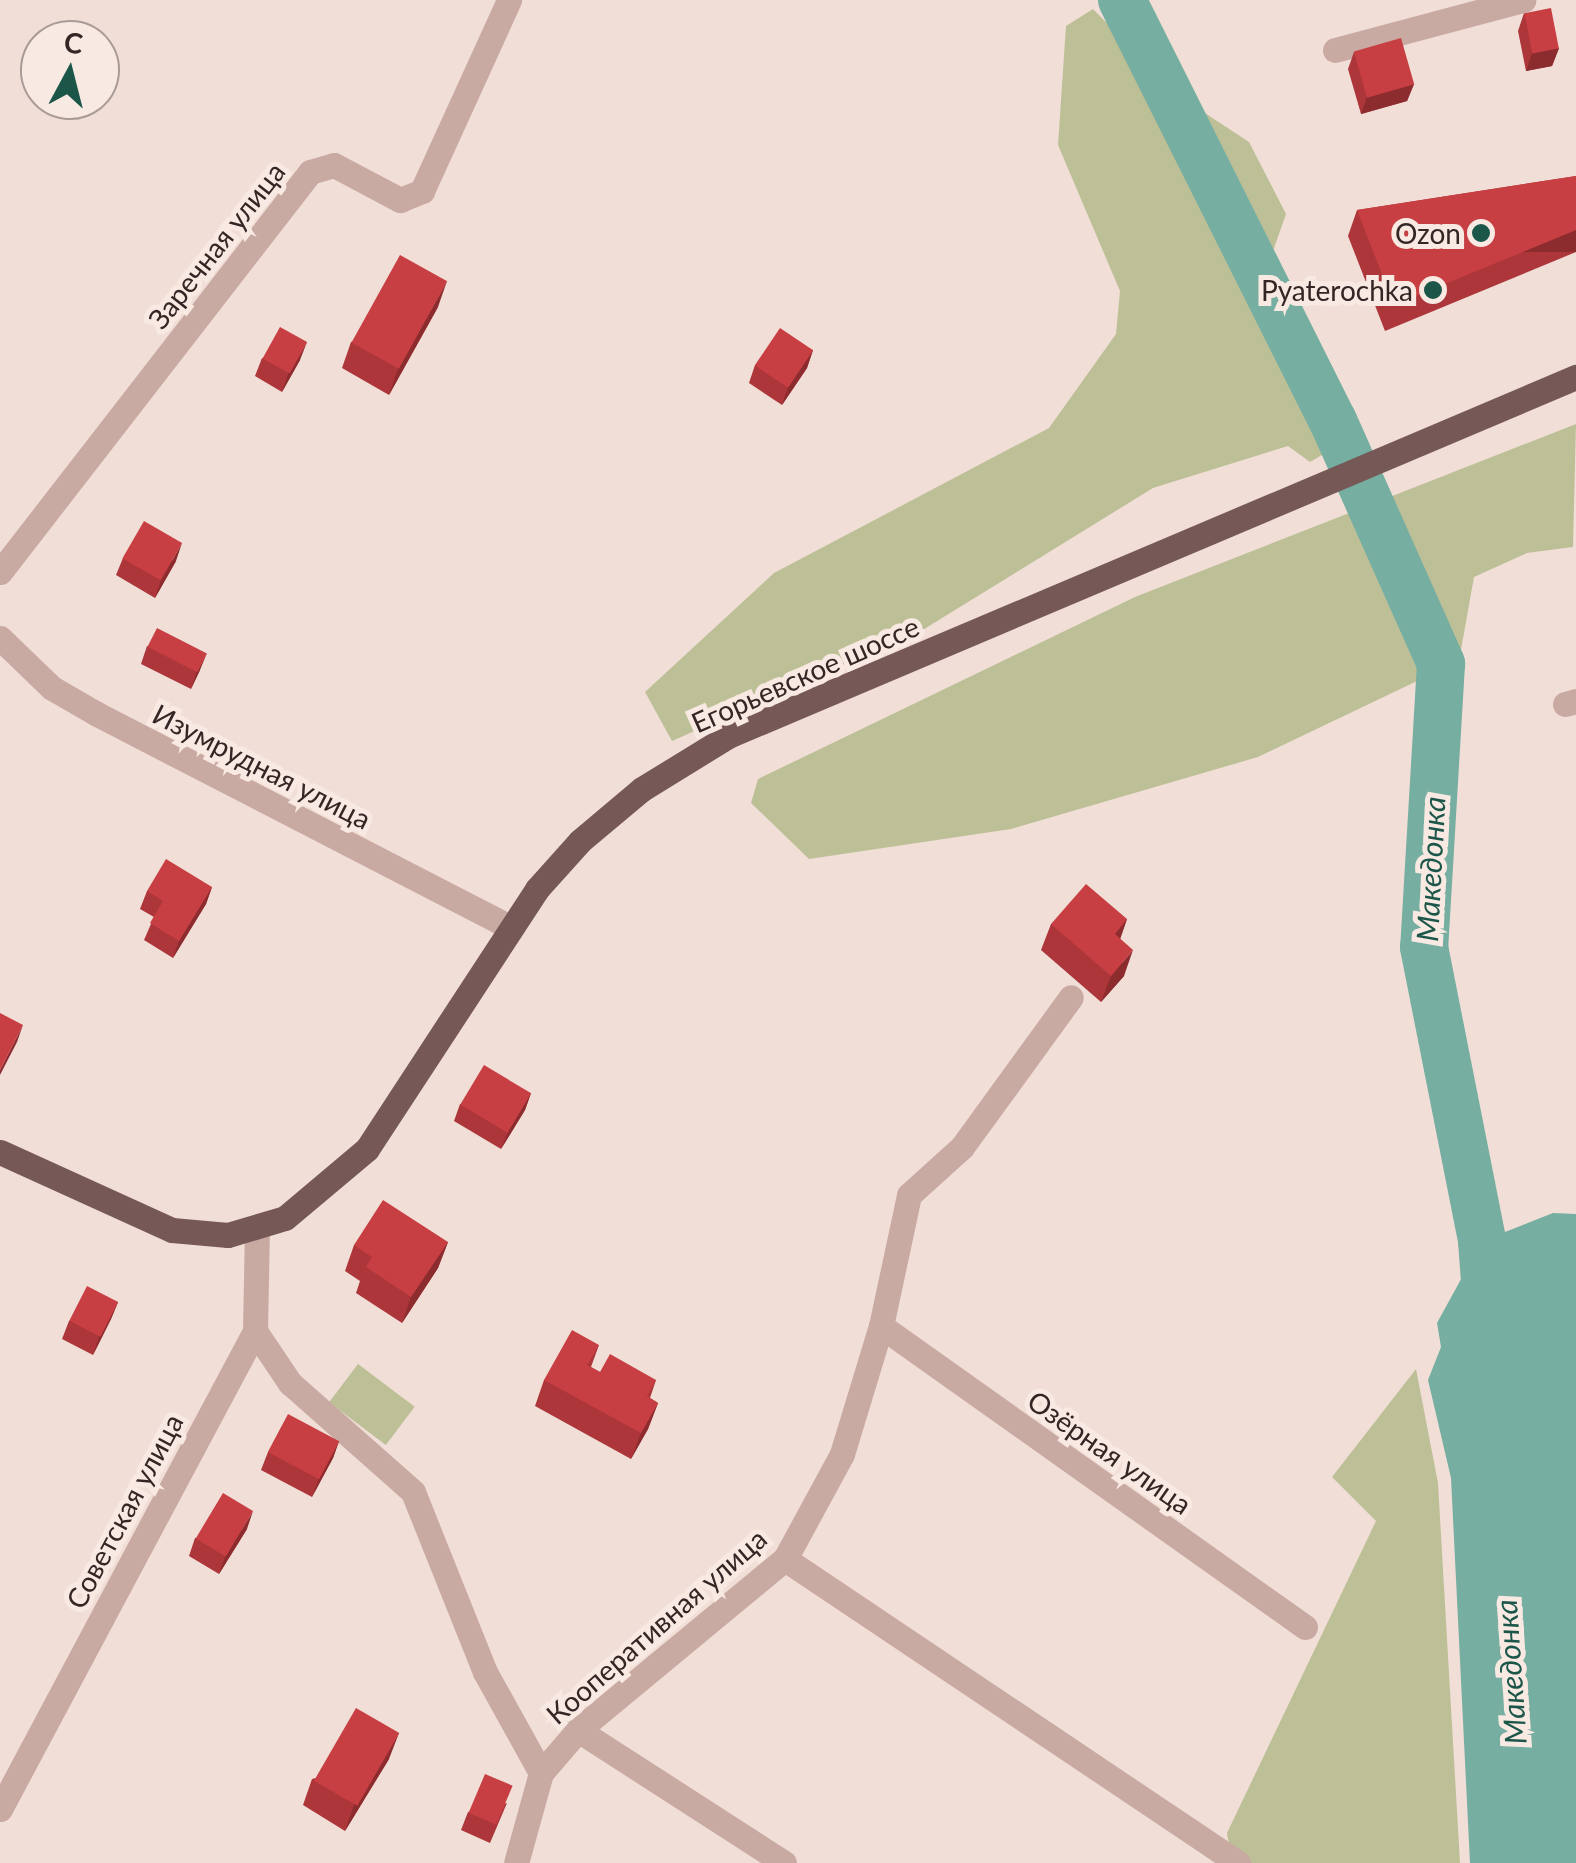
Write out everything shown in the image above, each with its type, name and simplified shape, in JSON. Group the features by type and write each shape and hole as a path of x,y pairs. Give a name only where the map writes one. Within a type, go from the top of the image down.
{"main road":[{"name":"Егорьевское шоссе","path":"0,1152 144,1222 202,1234 257,1230 310,1202 367,1149 510,928 556,866 607,814 728,736 1576,377"}],"street":[{"name":"Заречная улица","path":"0,572 310,172 334,164 400,200 422,191 509,0"},
{"path":"1335,50 1523,0"},
{"name":"Изумрудная улица","path":"0,638 52,688 97,714 510,928"},
{"name":"Кооперативная улица","path":"516,1863 541,1774 578,1730 785,1559 842,1454 880,1326 908,1195 962,1147 1070,997"},
{"name":"Советская улица","path":"0,1809 255,1331 257,1230"},
{"name":"Озёрная улица","path":"880,1326 1306,1626"},
{"name":"Кооперативная улица","path":"255,1331 290,1383 413,1492 484,1672 541,1774"},
{"path":"785,1559 1238,1863"},
{"path":"578,1730 784,1863"},
{"path":"0,1756 34,1743"}],"green space":[{"path":"1093,9 1179,96 1249,142 1286,214 1253,308 1329,451 1310,462 1288,446 1153,488 921,631 672,741 645,692 774,573 1049,428 1116,334 1120,291 1058,145 1066,26"},
{"path":"1576,424 1573,547 1527,553 1474,577 1459,661 1258,757 1011,829 809,859 751,803 758,779 1135,597"},
{"path":"358,1364 415,1407 386,1445 329,1402"},
{"path":"1416,1369 1438,1483 1460,1863 1232,1863 1227,1833 1376,1521 1332,1477"}],"water":[{"path":"1553,1213 1576,1214 1576,1863 1470,1863 1451,1478 1428,1380 1441,1347 1437,1323 1482,1241"}],"building":[{"path":"1551,8 1559,48 1532,53 1524,13"},
{"path":"1401,38 1414,84 1367,98 1354,52"},
{"path":"1576,176 1576,230 1394,305 1357,210"},
{"path":"400,255 447,281 399,369 352,342"},
{"path":"280,327 307,342 290,374 263,358"},
{"path":"780,328 813,350 788,388 755,365"},
{"path":"144,521 182,543 161,580 122,558"},
{"path":"157,628 207,653 197,672 147,647"},
{"path":"166,859 212,887 179,941 150,923 163,901 147,891"},
{"path":"1086,884 1127,919 1115,934 1133,950 1111,976 1051,924"},
{"path":"0,1013 23,1025 0,1070"},
{"path":"484,1065 531,1093 507,1133 460,1104"},
{"path":"383,1200 448,1242 411,1297 366,1267 372,1257 354,1245"},
{"path":"87,1286 118,1302 100,1337 69,1321"},
{"path":"572,1330 599,1345 587,1365 600,1372 610,1354 656,1380 647,1396 658,1403 641,1433 544,1380"},
{"path":"288,1414 339,1441 319,1479 268,1452"},
{"path":"223,1493 253,1511 226,1556 196,1538"},
{"path":"356,1708 399,1733 357,1806 314,1781"},
{"path":"485,1774 513,1786 496,1824 469,1813"}],"waterway":[{"name":"Македонка","path":"1122,0 1333,421 1441,664 1424,947 1482,1241 1487,1307"}],"place":[{"name":"Ozon","path":"1481,233"},
{"name":"Pyaterochka","path":"1433,290"}]}
